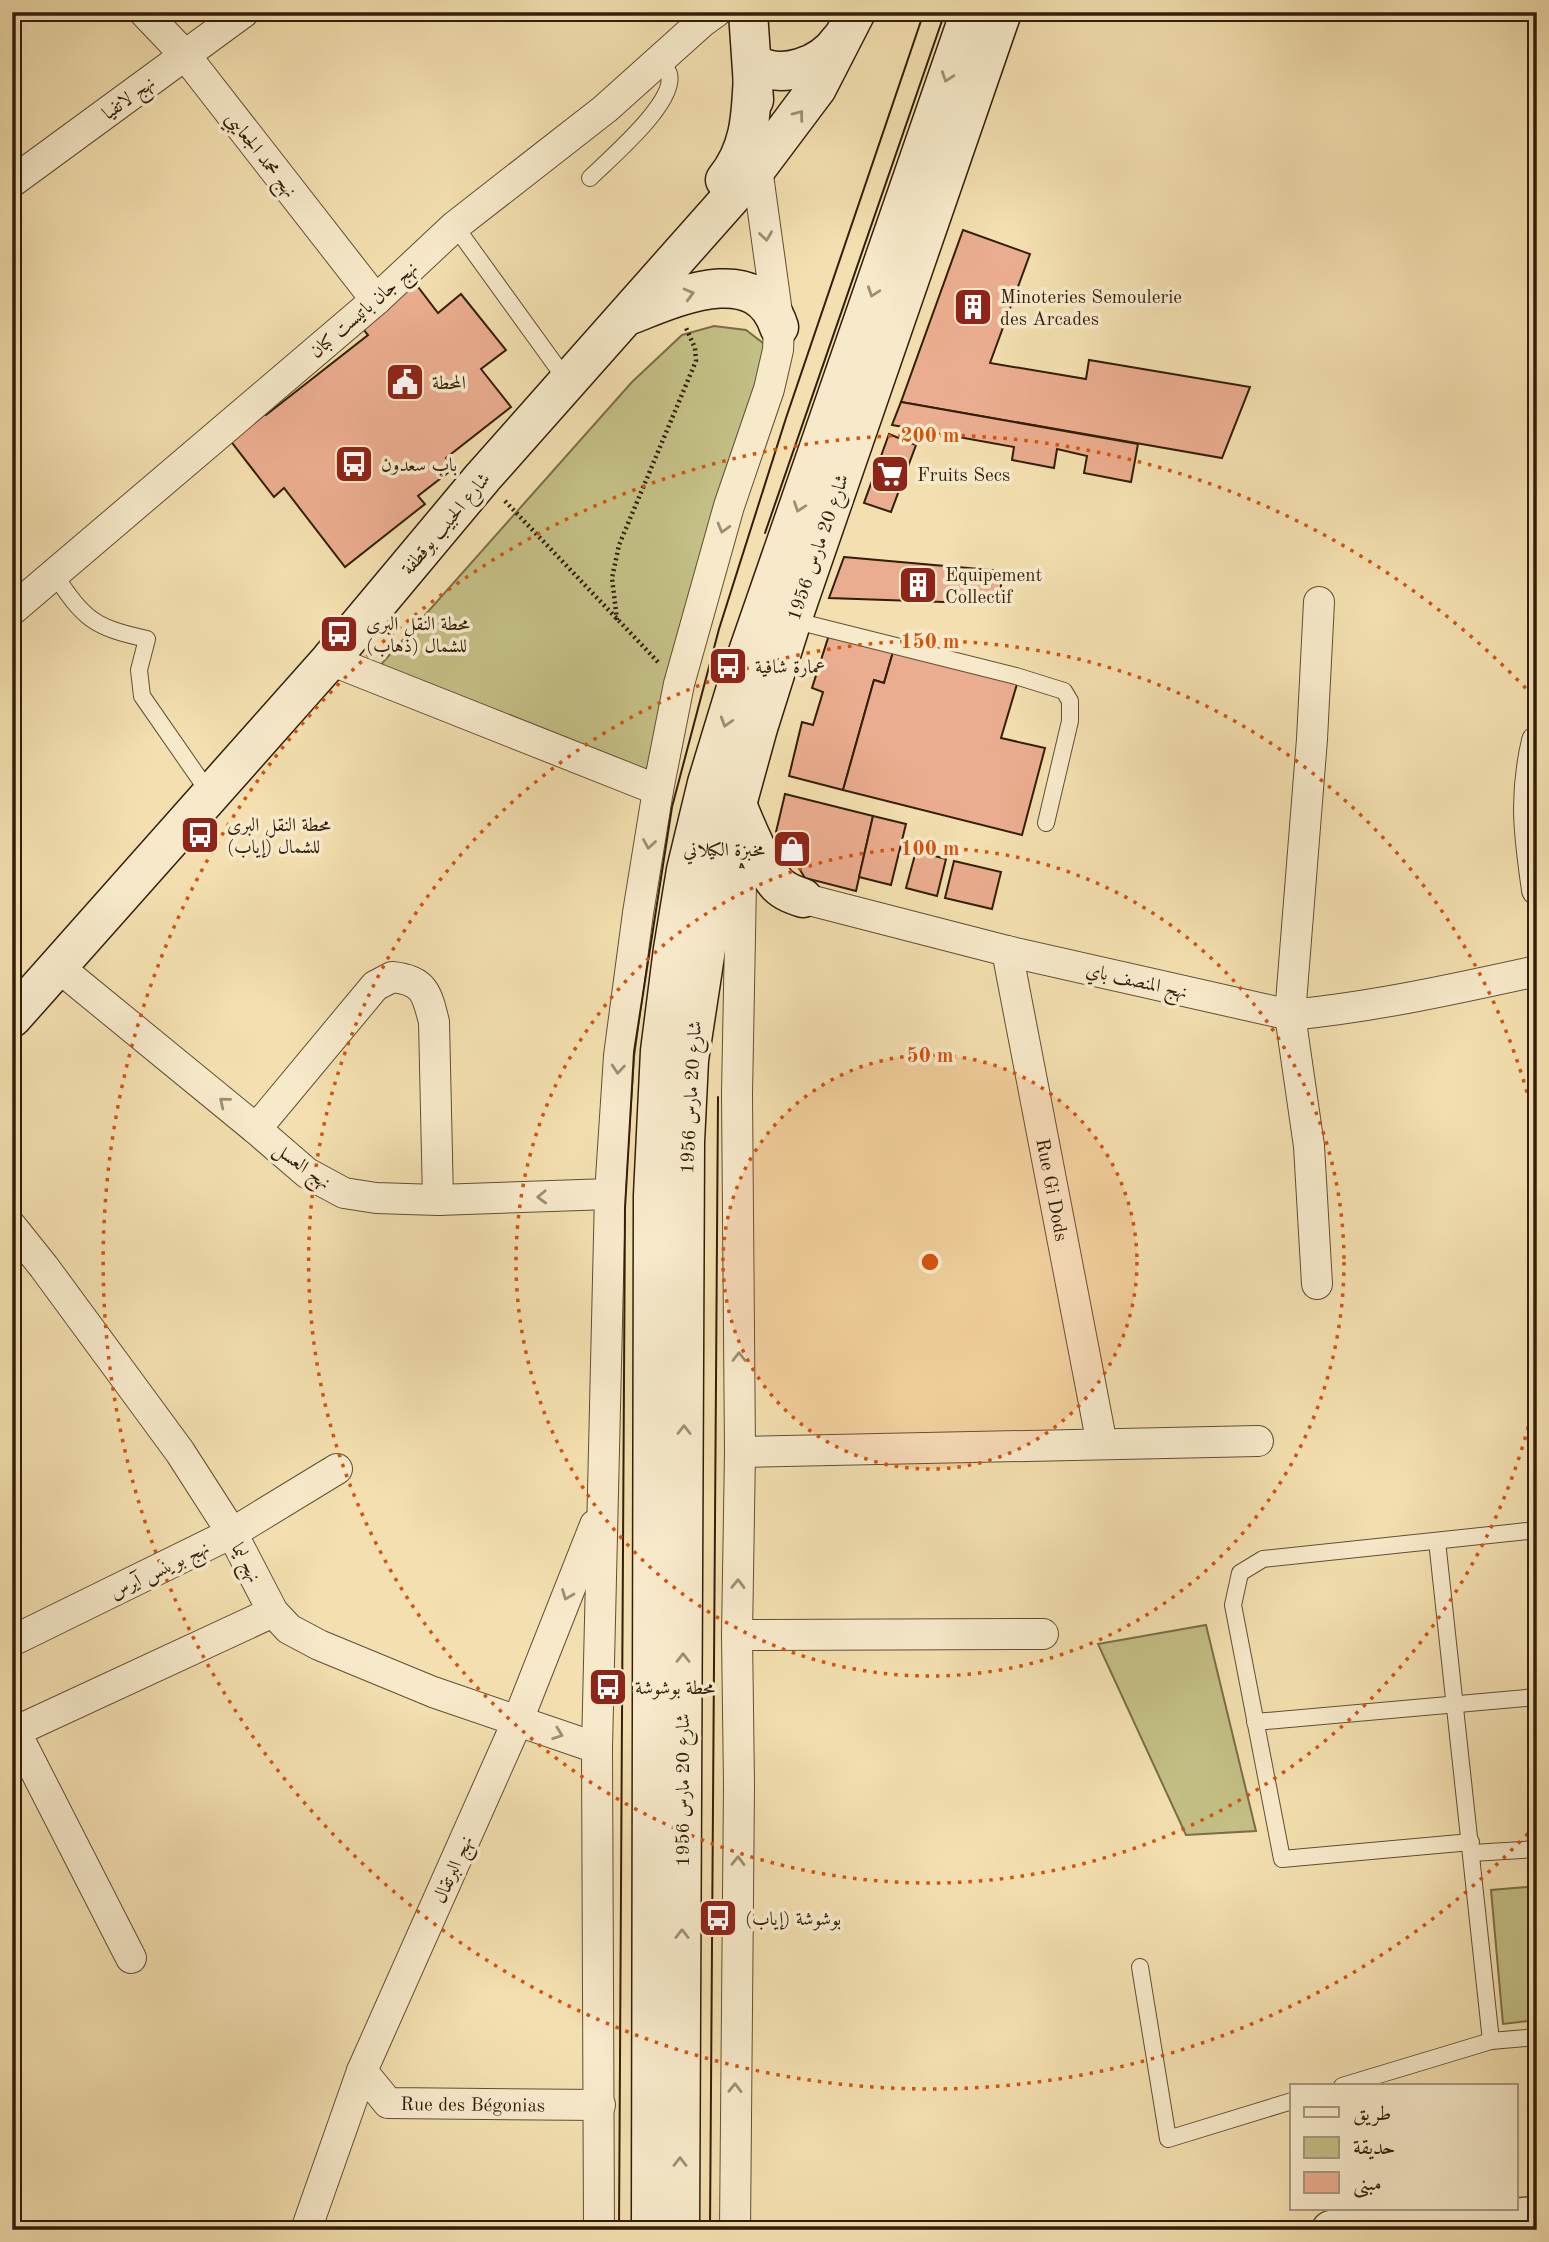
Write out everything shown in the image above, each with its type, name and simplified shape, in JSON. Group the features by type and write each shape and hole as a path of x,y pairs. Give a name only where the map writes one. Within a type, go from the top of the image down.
{"main road":[{"path":"748,12 757,169"},
{"name":"شارع 20 مارس 1956","path":"651,2230 653,1195 660,1051 673,949 715,877 707,783 739,678 970,12"},
{"name":"شارع 20 مارس 1956","path":"680,2230 685,1142 691,1049 715,877 792,620 1002,12"},
{"path":"753,68 778,71 803,68 816,62 838,44 854,18"},
{"name":"شارع الحبيب بوقطفة","path":"12,1018 330,660 567,381 757,169 817,88 854,18"},
{"path":"612,330 628,298 734,169 740,158 750,124 753,68"},
{"path":"612,330 673,298 709,289 740,291 758,297 767,304 779,327"},
{"path":"737,804 775,882 789,893 803,898"},
{"path":"1331,2230 1537,2217"}],"street":[{"name":"نهج محمد الجعايبي","path":"144,12 185,55 376,300"},
{"name":"نهج لاتفيا","path":"12,182 244,12"},
{"name":"نهج جان باتيست كبان","path":"12,610 376,300 455,226 605,109 716,12"},
{"path":"599,2230 597,1748 601,1508 610,1194 619,1056 658,790 679,684 729,506 769,389 778,350 779,327 757,169"},
{"path":"1317,1284 1309,1146 1290,1015 1312,739 1319,602"},
{"path":"330,660 658,790"},
{"path":"1537,741 1530,773 1528,825 1537,890"},
{"name":"نهج المنصف باي","path":"715,877 1007,951 1290,1015 1333,1011 1429,995 1537,971"},
{"name":"شارع 20 مارس 1956","path":"715,877 737,1094 740,1452 735,2230"},
{"name":"Rue Gi Dods","path":"1007,951 1099,1429"},
{"name":"نهج العسل","path":"57,966 307,1173 345,1193 376,1198 438,1200 610,1194"},
{"path":"257,1129 375,986 392,977 412,981 424,989 434,1022 438,1200"},
{"name":"نهج ليما","path":"12,1227 180,1452 232,1533 274,1612 289,1629 319,1645 433,1692 597,1748"},
{"path":"740,1452 1258,1441"},
{"name":"نهج بوينس آيرس","path":"12,1641 232,1533 337,1469"},
{"name":"نهج البرتقال","path":"306,2230 362,2071 518,1720 601,1508"},
{"path":"131,1958 14,1732 274,1612"},
{"path":"737,1635 1043,1634"},
{"name":"Rue des Bégonias","path":"362,2071 388,2103 600,2105"}],"lane":[{"path":"590,178 656,111 668,88 670,75 660,59"},
{"path":"455,226 567,381"},
{"path":"54,574 86,617 112,631 147,639 139,670 142,696 210,794"},
{"path":"792,620 1016,676 1064,691 1070,701 1070,721 1045,823"},
{"path":"1537,1530 1263,1559 1240,1573 1233,1605 1282,1859 1471,1848 1537,1849"},
{"path":"1437,1541 1491,2042"},
{"path":"1255,1722 1537,1698"},
{"path":"1140,1967 1168,2139 1290,2102"},
{"path":"1349,2084 1491,2042 1537,2037"}],"path":[{"path":"617,620 612,578 619,545 696,361 695,348 673,298"},
{"path":"483,477 679,684"}],"green space":[{"path":"714,326 746,330 767,346 650,771 377,669 632,382 682,335"},
{"path":"1206,1625 1256,1831 1186,1835 1098,1644"},
{"path":"1537,1886 1537,2020 1503,2024 1491,1890"}],"building":[{"name":"Minoteries Semoulerie des Arcades","path":"963,230 1030,254 990,363 1086,379 1089,360 1250,387 1222,458 901,402"},
{"path":"412,279 438,313 461,294 506,350 481,369 511,407 446,458 454,468 418,496 425,504 345,567 284,488 274,497 226,435 260,409 266,415 368,335 359,324"},
{"path":"901,402 1138,444 1131,482 1084,473 1087,456 1057,449 1054,468 1012,460 1014,447 892,425"},
{"name":"Fruits Secs","path":"889,434 916,445 891,512 864,503"},
{"name":"Equipement Collectif","path":"844,557 1001,571 1001,604 829,598"},
{"path":"829,635 893,652 884,683 874,680 843,790 789,776 802,722 813,725 823,692 812,688"},
{"path":"893,652 1017,684 1001,738 1045,748 1022,835 843,790 874,680 884,683"},
{"path":"785,794 873,816 856,891 805,878 776,832"},
{"path":"873,816 906,824 891,885 859,877"},
{"path":"916,851 946,859 937,896 906,888"},
{"path":"954,861 1001,872 992,909 945,898"}],"tram line":[{"path":"619,2230 625,1208 634,1052 672,807 719,629 786,418 924,12"},
{"path":"765,533 945,12"},
{"path":"710,2230 718,1097"}],"place":[{"name":"Minoteries Semoulerie des Arcades","path":"973,307"},
{"name":"المحطة","path":"405,382"},
{"name":"باب سعدون","path":"354,464"},
{"name":"Fruits Secs","path":"890,474"},
{"name":"Equipement Collectif","path":"918,585"},
{"name":"محطة النقل البري للشمال (ذهاب)","path":"339,634"},
{"name":"عمارة شافية","path":"728,666"},
{"name":"محطة النقل البري للشمال (إياب)","path":"200,835"},
{"name":"مخبزة الكيلاني","path":"792,849"},
{"name":"محطة بوشوشة","path":"608,1687"},
{"name":"بوشوشة (إياب)","path":"718,1918"}]}
